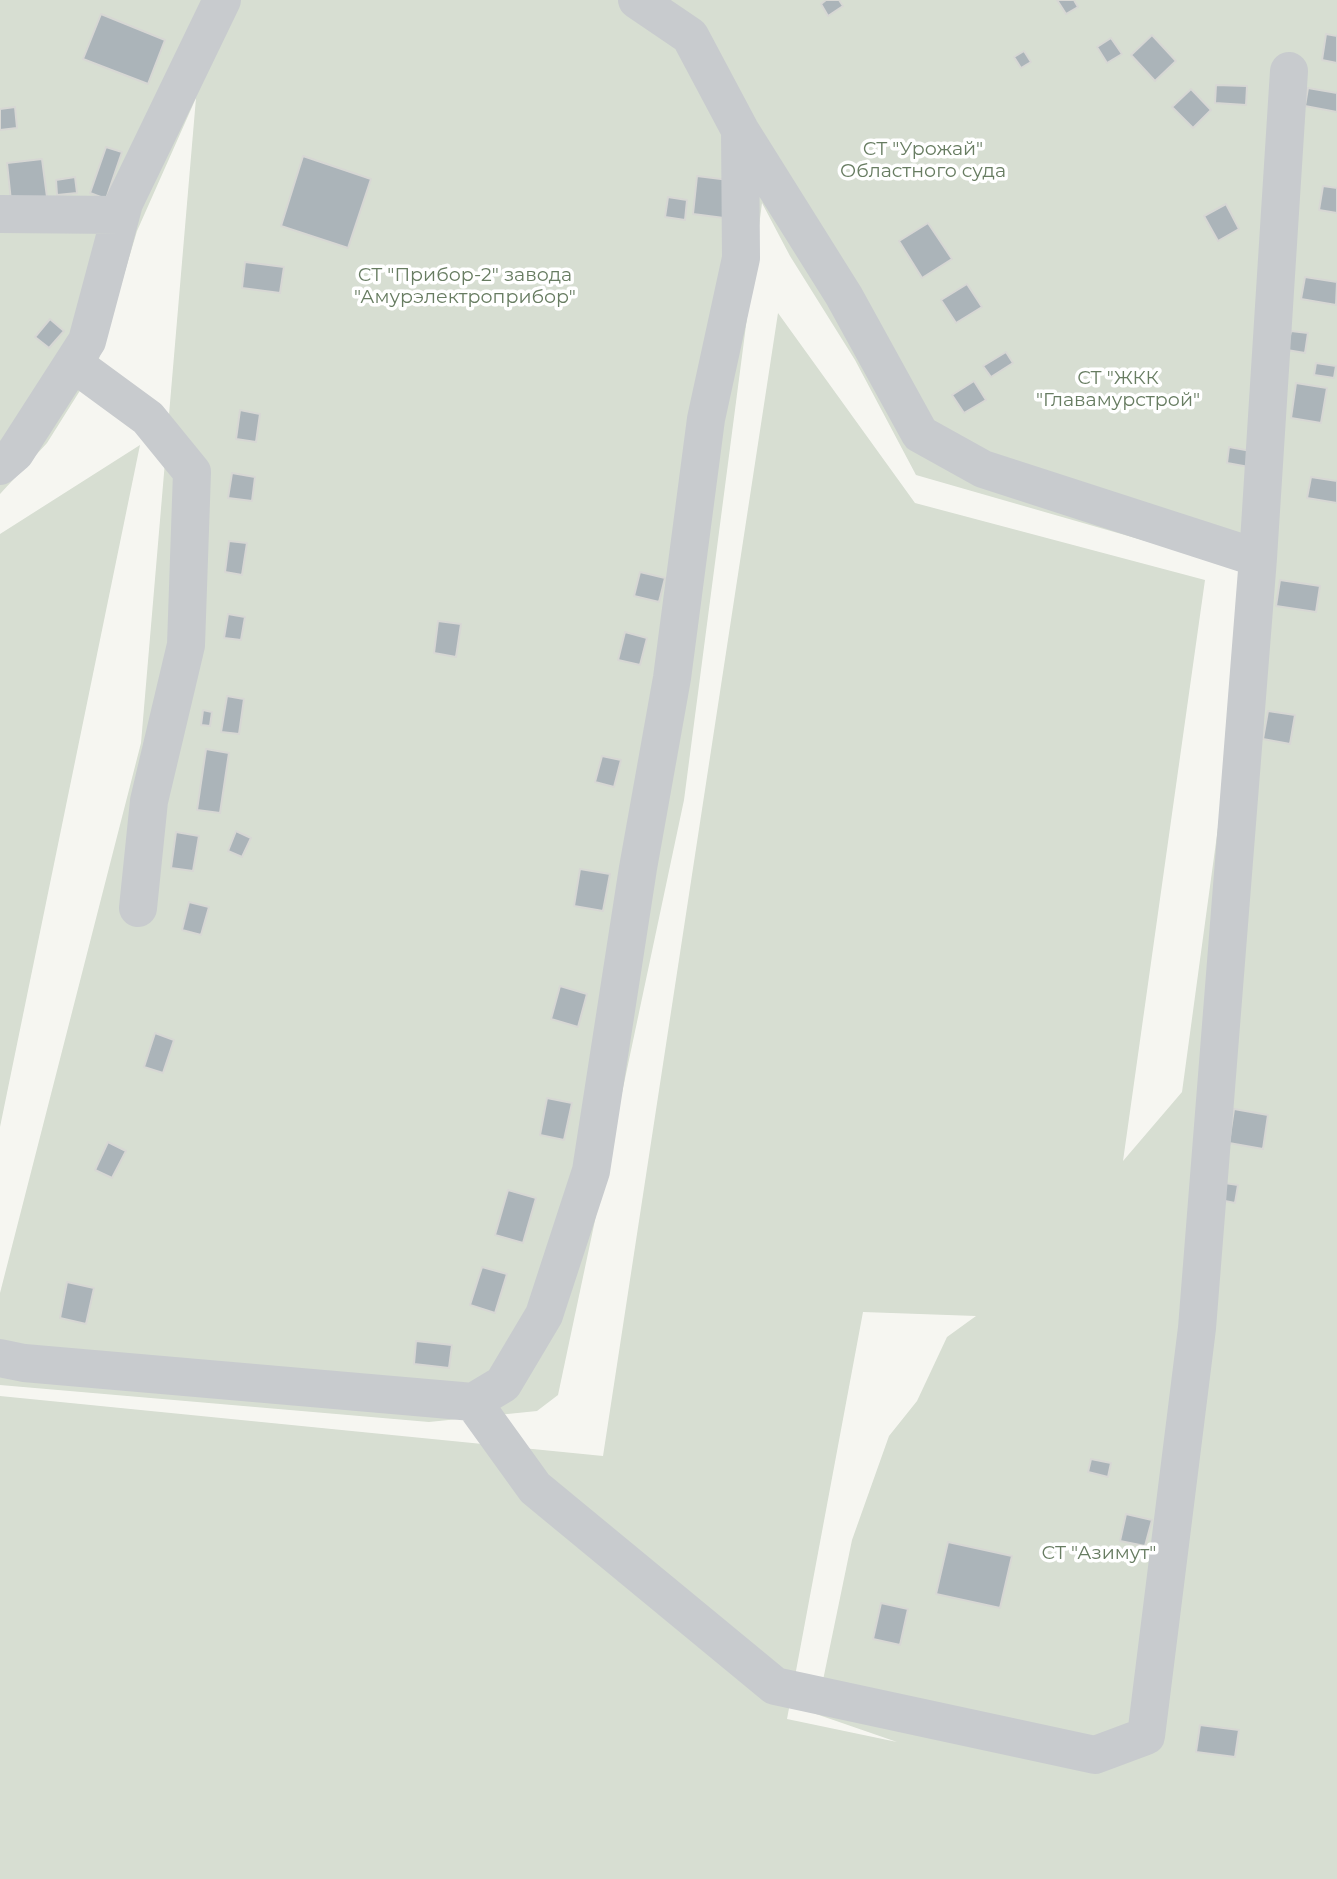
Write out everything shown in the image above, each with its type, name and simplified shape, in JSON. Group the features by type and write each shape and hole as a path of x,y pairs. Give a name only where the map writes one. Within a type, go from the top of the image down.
{"street":[{"path":"0,466 15,453 88,341 120,215 222,0"},
{"path":"638,0 690,36 740,130 838,286 920,433 984,469 1258,558"},
{"path":"473,1402 535,1488 775,1686 1095,1755 1146,1737 1197,1328 1258,558 1289,71"},
{"path":"0,1358 24,1363 473,1402 503,1384 544,1315 591,1171 638,868 672,678 706,419 741,258 740,130"},
{"path":"0,214 120,215"},
{"path":"73,363 148,418 192,471 186,645 149,801 138,908"}],"green space":[{"path":"0,0 1337,0 1337,1879 0,1879 0,1396 603,1456 778,313 915,503 1205,580 1123,1161 1182,1092 1225,776 1243,569 916,475 855,360 790,256 762,203 684,800 558,1395 537,1411 429,1422 0,1385 0,1293 141,743 196,98 137,231 98,362 47,443 0,494","holes":["863,1312 976,1316 947,1337 917,1401 889,1436 852,1540 816,1714 897,1742 787,1719"]},
{"path":"140,445 0,1127 0,534"}],"building":[{"path":"826,0 839,0 843,6 828,16 821,4"},
{"path":"1057,0 1074,0 1078,7 1066,14"},
{"path":"101,14 165,40 148,84 83,59"},
{"path":"1326,34 1337,36 1337,63 1322,60"},
{"path":"1152,35 1176,61 1155,81 1131,55"},
{"path":"1111,38 1122,54 1107,63 1097,47"},
{"path":"1024,51 1031,62 1021,68 1014,57"},
{"path":"1216,85 1247,86 1246,105 1215,103"},
{"path":"1308,88 1337,93 1337,112 1305,106"},
{"path":"1191,89 1211,110 1193,128 1172,107"},
{"path":"15,107 17,128 0,130 0,109"},
{"path":"106,147 122,152 106,199 90,193"},
{"path":"303,156 371,179 348,248 281,226"},
{"path":"42,159 47,197 11,201 7,163"},
{"path":"697,176 729,180 724,218 693,214"},
{"path":"75,177 77,193 57,195 56,180"},
{"path":"1323,186 1337,188 1337,213 1319,210"},
{"path":"668,197 687,200 685,220 665,217"},
{"path":"1226,204 1239,229 1218,241 1204,216"},
{"path":"928,223 952,259 922,278 899,241"},
{"path":"245,262 284,267 280,293 242,288"},
{"path":"1305,277 1337,282 1336,305 1301,299"},
{"path":"967,284 982,307 956,323 941,300"},
{"path":"50,319 64,331 49,348 35,337"},
{"path":"1291,331 1308,333 1305,353 1287,350"},
{"path":"1006,352 1013,363 991,377 983,366"},
{"path":"1316,363 1336,366 1334,378 1314,375"},
{"path":"974,381 986,400 964,413 952,395"},
{"path":"1296,383 1327,388 1321,423 1291,418"},
{"path":"240,410 260,414 256,442 236,439"},
{"path":"1229,447 1251,451 1249,467 1227,463"},
{"path":"232,473 255,477 252,501 228,498"},
{"path":"1311,477 1337,481 1337,503 1307,498"},
{"path":"229,541 247,543 242,575 225,572"},
{"path":"640,572 665,578 659,602 634,596"},
{"path":"1280,580 1320,586 1316,612 1276,606"},
{"path":"228,614 245,617 241,640 224,638"},
{"path":"438,621 461,624 456,657 434,653"},
{"path":"625,632 647,638 640,665 618,660"},
{"path":"227,696 244,699 239,734 221,732"},
{"path":"203,710 212,712 210,726 201,725"},
{"path":"1268,711 1295,715 1290,744 1263,739"},
{"path":"206,749 229,753 220,813 197,810"},
{"path":"602,756 621,760 614,787 595,782"},
{"path":"236,831 251,838 242,857 228,851"},
{"path":"176,832 199,836 193,871 171,868"},
{"path":"580,869 610,874 603,911 574,906"},
{"path":"189,902 209,907 201,935 182,930"},
{"path":"560,986 587,994 578,1027 551,1019"},
{"path":"155,1033 174,1040 163,1073 144,1067"},
{"path":"547,1098 572,1103 564,1140 540,1135"},
{"path":"1234,1109 1268,1115 1263,1149 1229,1143"},
{"path":"108,1142 126,1151 112,1178 95,1170"},
{"path":"1218,1182 1238,1185 1235,1203 1215,1199"},
{"path":"508,1190 536,1198 523,1243 495,1235"},
{"path":"482,1267 507,1274 495,1313 470,1305"},
{"path":"67,1282 94,1288 86,1324 60,1318"},
{"path":"416,1341 452,1345 449,1368 414,1364"},
{"path":"1091,1459 1111,1463 1108,1477 1088,1472"},
{"path":"1126,1514 1152,1520 1145,1546 1120,1541"},
{"path":"948,1542 1012,1556 1000,1608 936,1594"},
{"path":"881,1603 908,1609 900,1645 873,1639"},
{"path":"1200,1725 1239,1730 1235,1757 1196,1752"}],"park label":[{"name":"СТ \"Урожай\" Областного суда","path":"923,160"},
{"name":"СТ \"Прибор-2\" завода \"Амурэлектроприбор\"","path":"465,286"},
{"name":"СТ \"ЖКК \"Главамурстрой\"","path":"1118,389"},
{"name":"СТ \"Азимут\"","path":"1099,1553"}]}
